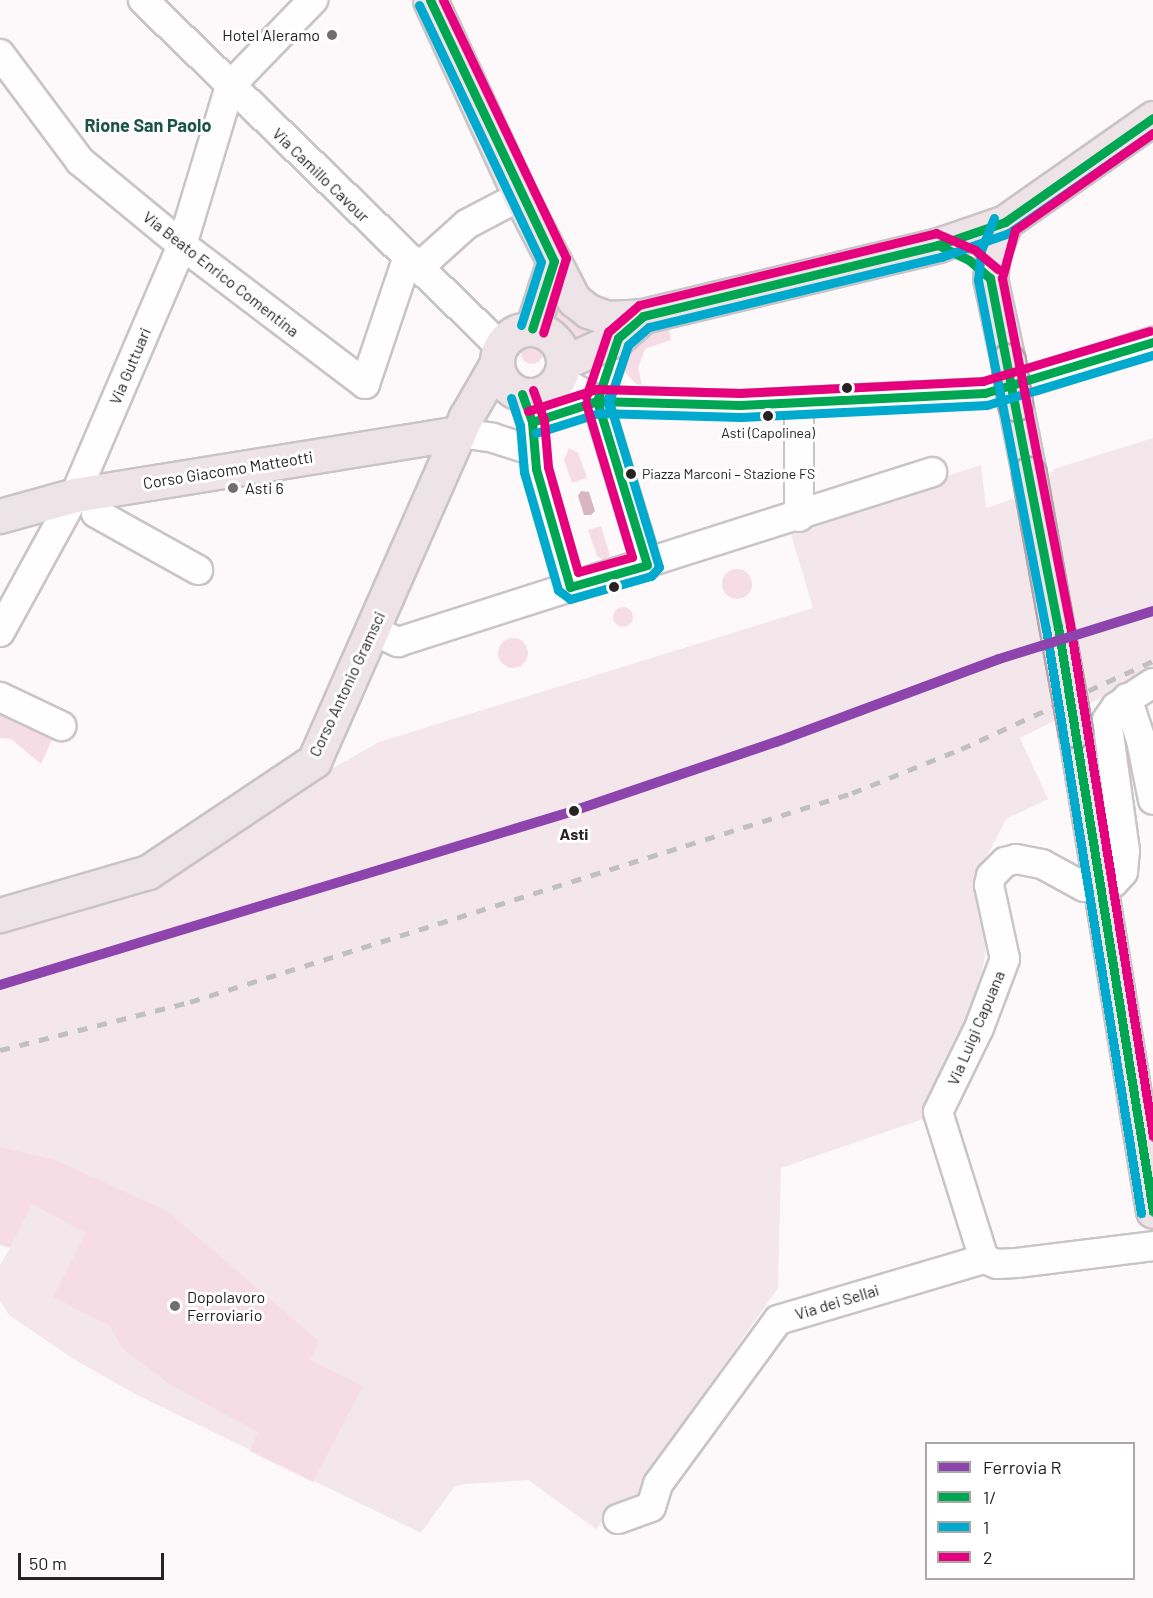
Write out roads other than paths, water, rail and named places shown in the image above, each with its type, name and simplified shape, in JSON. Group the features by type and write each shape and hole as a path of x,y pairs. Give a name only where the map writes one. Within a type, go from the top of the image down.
{"main road":[{"path":"430,0 520,196 574,300 588,311 607,318 643,315 938,245 1005,222 1153,118"},
{"path":"1005,222 993,254 990,278 1019,381 1029,474 1150,1168 1153,1212"},
{"path":"938,245 969,260 990,278"},
{"path":"532,329 554,261"},
{"path":"561,371 557,344 550,336 532,329 514,334 513,383 543,393 561,371 618,338 643,315"},
{"name":"Corso Antonio Gramsci","path":"0,915 148,872 314,761 462,425 513,383"},
{"name":"Corso Giacomo Matteotti","path":"0,516 84,493 462,425"}],"street":[{"name":"Via Camillo Cavour","path":"143,0 412,264 513,383"},
{"path":"230,86 313,0"},
{"name":"Via Beato Enrico Comentina","path":"0,54 80,161 182,245 365,384 412,264"},
{"name":"Via Guttuari","path":"0,632 84,493 182,245 230,86"},
{"path":"412,264 467,224 520,196"},
{"path":"1019,381 1153,342"},
{"path":"561,371 597,401 646,565"},
{"path":"570,587 534,451 513,383 597,401 799,403 985,393"},
{"path":"799,403 799,517"},
{"path":"462,425 534,451"},
{"path":"372,630 398,642 799,517 932,472"},
{"path":"84,493 96,513 198,570"},
{"path":"1100,885 1114,882 1124,872 1125,851 1107,720 1127,698 1153,683"},
{"path":"0,697 61,726"},
{"path":"1127,698 1141,740 1153,800"},
{"name":"Via Luigi Capuana","path":"984,1259 938,1112 979,1028 1005,958 989,885 991,876 1005,862 1029,860 1084,887 1100,885"},
{"name":"Via dei Sellai","path":"618,1519 651,1507 658,1484 778,1320 984,1259 998,1264 1017,1263 1153,1246"}],"railway":[{"path":"0,1050 190,1002 852,793 961,749 1153,661"}],"rail line":[{"name":"R","path":"0,985 570,812 776,742 999,659 1153,611"}],"place":[{"name":"Hotel Aleramo","path":"332,35"},
{"name":"Asti (Capolinea)","path":"768,416"},
{"name":"Piazza Marconi – Stazione FS","path":"631,474"},
{"name":"Asti 6","path":"233,488"},
{"name":"Asti","path":"574,811"},
{"name":"Dopolavoro Ferroviario","path":"175,1306"}],"district":[{"name":"Rione San Paolo","path":"148,125"}]}
